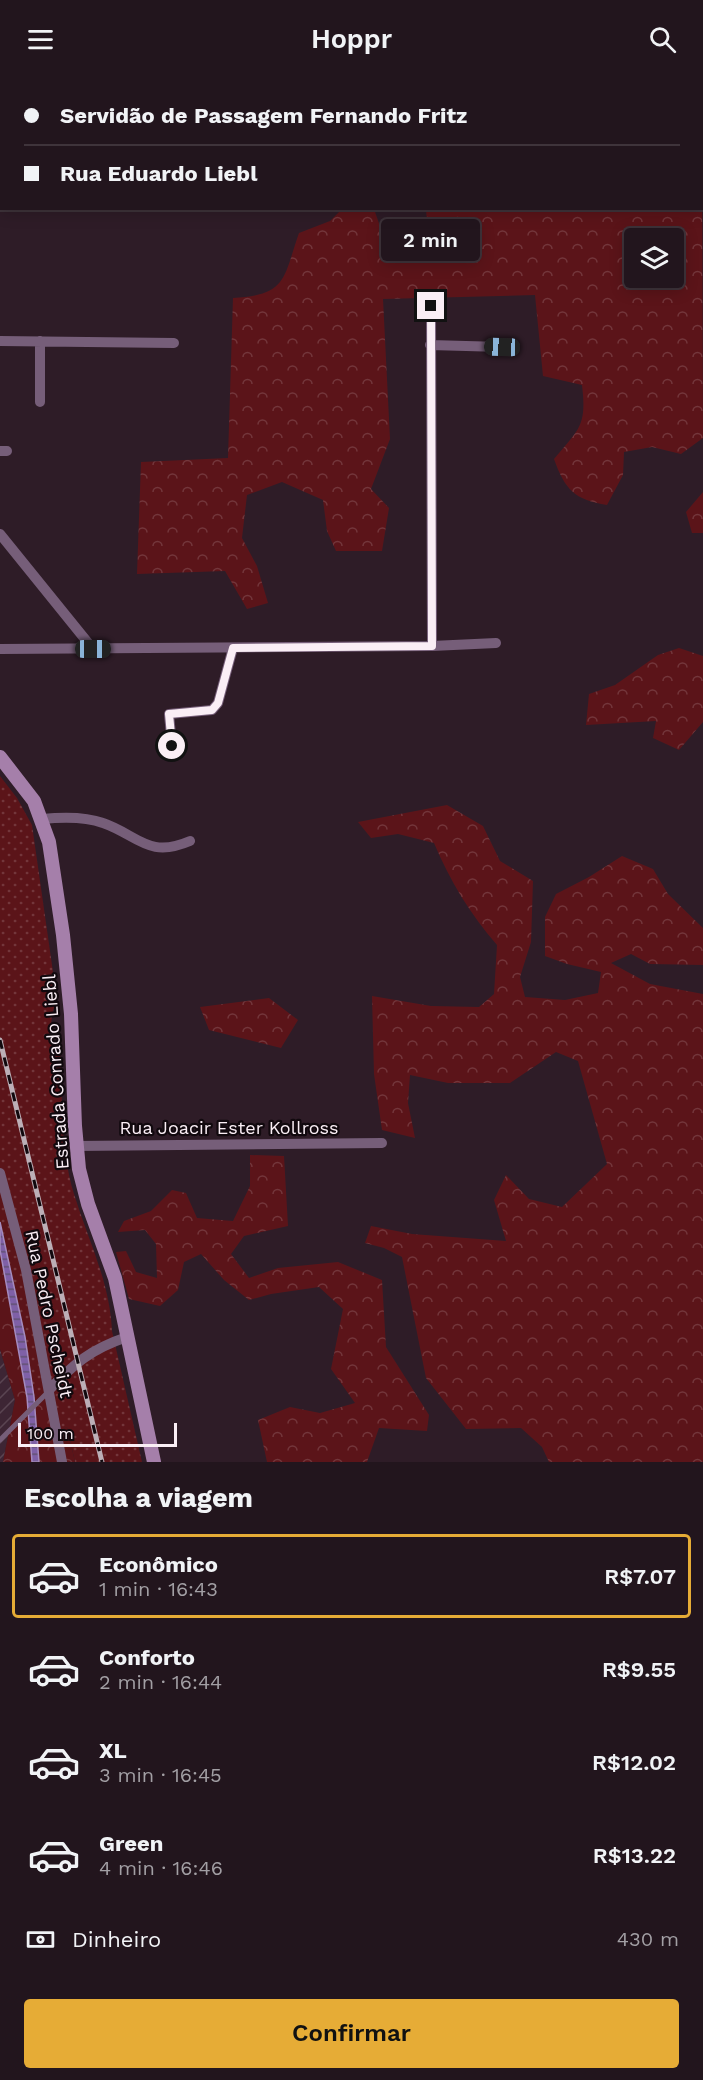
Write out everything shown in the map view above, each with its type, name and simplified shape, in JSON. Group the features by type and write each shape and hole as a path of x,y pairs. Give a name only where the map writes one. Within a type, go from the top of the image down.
{"main road":[{"name":"Estrada Conrado Liebl","path":"0,757 27,790 42,819 51,850 71,1014 76,1146 82,1185 111,1262 154,1462"}],"street":[{"path":"431,306 432,646"},
{"path":"0,341 174,343"},
{"path":"40,341 40,402"},
{"path":"430,345 502,347"},
{"path":"0,534 93,649"},
{"path":"0,649 432,646 496,643"},
{"path":"172,746 169,714 212,710 218,703 233,648"},
{"path":"42,819 87,818 106,824 136,841 158,848 178,846 190,840"},
{"name":"Rua Joacir Ester Kollross","path":"76,1146 382,1143"},
{"name":"Rua Pedro Pscheidt","path":"0,1173 26,1270 46,1394 62,1462"},
{"path":"46,1394 77,1361 98,1347 128,1337"}],"lane":[{"path":"0,1440 46,1394"}],"shaded area":[{"path":"0,1222 25,1337 34,1397 39,1462 32,1462 27,1397 0,1250"},
{"path":"0,1349 15,1400 3,1462 0,1462"}],"green space":[{"path":"341,210 374,210 382,232 418,242 428,234 426,210 702,210 703,438 681,454 652,447 624,452 623,475 607,505 587,500 567,486 554,459 570,441 582,419 582,385 543,376 535,295 383,299 390,439 371,489 389,508 382,551 336,551 327,531 323,500 282,482 247,495 242,538 257,566 268,603 247,609 225,571 137,574 141,462 228,458 233,298 264,293 273,288 285,273 299,233 330,221"},
{"path":"703,492 703,533 692,533 686,512"},
{"path":"679,648 703,656 703,722 679,750 653,738 656,721 586,725 589,694 615,685 658,655"},
{"path":"0,776 17,798 32,825 57,1000 51,1026 60,1051 66,1159 74,1194 103,1278 112,1331 142,1462 75,1462 67,1427 56,1433 48,1391 34,1397 25,1337 0,1222"},
{"path":"447,805 483,826 500,861 533,881 531,942 520,977 525,997 565,1000 598,993 601,972 545,956 545,917 556,894 622,856 653,869 668,894 703,928 703,965 650,964 631,954 611,963 650,984 703,994 703,1462 549,1462 542,1447 521,1428 466,1429 426,1378 402,1257 384,1248 365,1243 371,1226 412,1234 506,1241 494,1200 506,1175 529,1199 562,1207 607,1164 578,1061 556,1052 510,1083 448,1083 410,1075 408,1103 415,1138 382,1130 374,1074 372,996 431,1006 479,1007 494,994 497,945 461,897 434,843 398,834 371,838 358,822"},
{"path":"269,998 298,1020 281,1048 209,1030 200,1007"},
{"path":"250,1155 284,1156 288,1226 244,1236 231,1254 249,1278 278,1268 338,1262 382,1280 386,1347 429,1415 427,1431 379,1428 367,1462 267,1462 258,1420 290,1407 320,1413 355,1403 331,1369 343,1309 319,1287 271,1294 249,1300 224,1280 201,1254 184,1262 178,1290 160,1306 129,1299 116,1252 126,1251 136,1272 157,1278 156,1244 145,1230 118,1232 124,1221 151,1211 172,1190 186,1193 197,1218 233,1221 250,1186"},
{"path":"0,1250 27,1397 32,1462 3,1462 15,1400 0,1349"},
{"path":"49,1390 56,1433 67,1427 75,1462 39,1462 34,1397"}],"railway":[{"path":"0,1040 102,1462"}],"route":[{"path":"172,746 169,714 212,710 218,703 233,648 432,646 431,306"}]}
